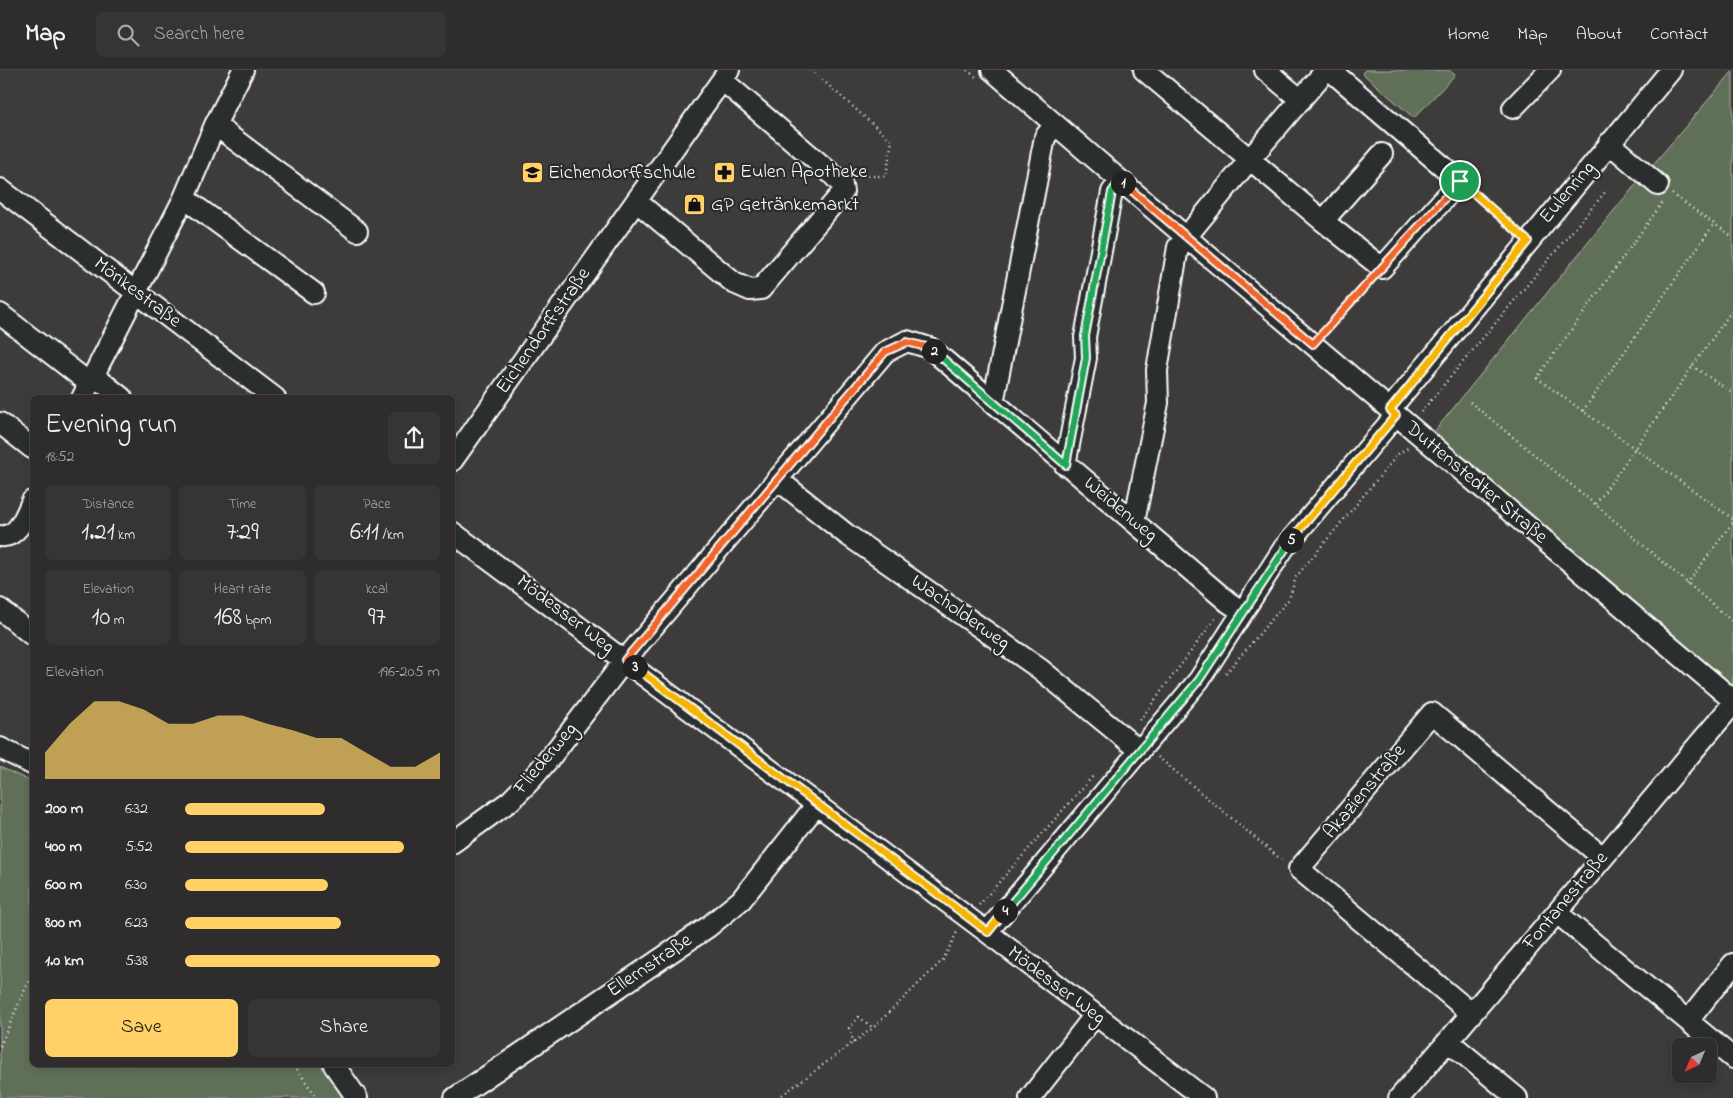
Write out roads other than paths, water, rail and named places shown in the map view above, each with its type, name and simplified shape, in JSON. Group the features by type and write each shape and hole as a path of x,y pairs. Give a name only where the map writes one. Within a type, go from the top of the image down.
{"street":[{"path":"88,385 184,198 215,125 243,70"},
{"name":"Duttenstedter Straße","path":"992,70 1733,702"},
{"path":"1144,70 1323,221 1382,268 1460,181 1330,70"},
{"path":"1265,70 1301,100"},
{"path":"1134,522 1158,403 1156,370 1178,247 1326,70"},
{"path":"1513,108 1550,70"},
{"name":"Eulenring","path":"988,932 1199,680 1236,607 1528,241 1671,70"},
{"name":"Eichendorffstraße","path":"455,457 725,75 833,175 842,185 843,192 761,289 750,290 734,283 636,201"},
{"path":"215,125 357,231"},
{"path":"993,402 1045,137 1055,125"},
{"path":"1609,144 1664,188"},
{"path":"1323,221 1382,154"},
{"path":"1066,465 1086,358 1085,336 1112,192 1120,181"},
{"name":"Mörikestraße","path":"0,189 271,395"},
{"path":"184,198 314,293"},
{"path":"0,314 88,385 114,395"},
{"name":"Weidenweg","path":"625,660 885,352 907,342 930,348 1236,607"},
{"path":"0,423 30,446"},
{"name":"Wacholderweg","path":"777,479 846,534 1040,668 1141,749"},
{"path":"11,538 30,505"},
{"name":"Mödesser Weg","path":"455,534 988,932 1204,1098"},
{"path":"0,609 30,633"},
{"name":"Fliederweg","path":"455,842 510,801 531,780 554,754 625,660"},
{"name":"Fontanestraße","path":"1399,1098 1558,913 1602,857 1733,702"},
{"name":"Akazienstraße","path":"1472,1013 1299,868 1432,714 1602,857"},
{"path":"0,748 30,763"},
{"name":"Ellernstraße","path":"455,1098 708,927 741,900 816,804"},
{"path":"1558,913 1733,1058"},
{"path":"1688,1021 1733,964"},
{"path":"1030,1098 1095,1015"},
{"path":"1448,1041 1517,1098"},
{"path":"335,1067 357,1098"}],"place":[{"name":"Eulen Apotheke","path":"724,172"},
{"name":"Eichendorffschule","path":"532,173"},
{"name":"GP Getränkemarkt","path":"695,205"}]}
